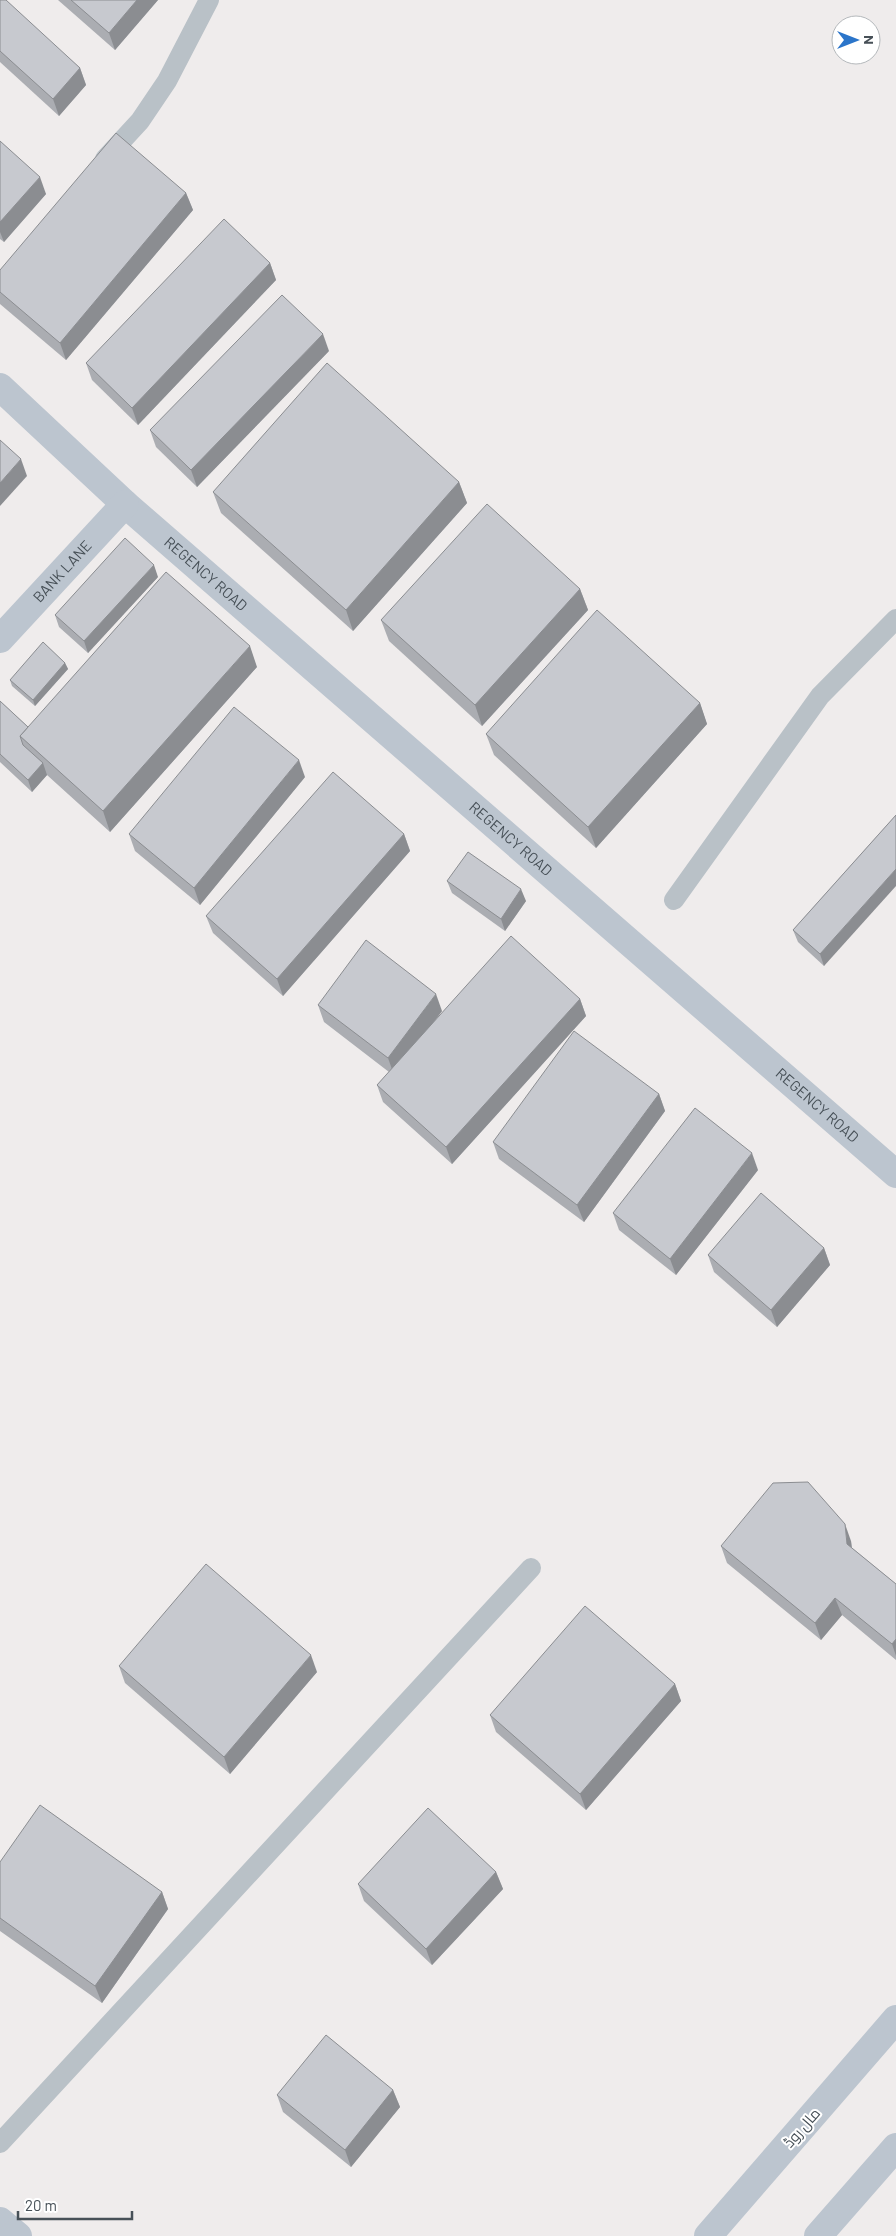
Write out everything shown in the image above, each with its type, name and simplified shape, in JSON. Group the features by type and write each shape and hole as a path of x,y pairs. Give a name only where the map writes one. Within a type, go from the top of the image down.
{"street":[{"name":"REGENCY ROAD","path":"0,387 125,504 896,1174"},
{"name":"BANK LANE","path":"0,639 125,504"},
{"name":"مال روڈ","path":"708,2236 896,2019"},
{"path":"818,2236 896,2148"},
{"path":"0,2221 18,2236"}],"lane":[{"path":"93,171 140,121 167,81 209,0"},
{"path":"674,900 820,696 896,619"},
{"path":"0,2143 532,1568"}],"building":[{"path":"0,0 6,0 80,68 53,99 0,51"},
{"path":"71,0 137,0 109,33"},
{"path":"116,133 186,193 60,343 0,292 0,270"},
{"path":"0,141 40,177 0,222"},
{"path":"224,219 270,263 132,408 86,363"},
{"path":"282,295 323,334 191,470 150,430"},
{"path":"327,363 459,482 346,610 213,492"},
{"path":"0,440 21,459 0,483"},
{"path":"487,504 580,589 475,705 381,620"},
{"path":"125,538 154,565 84,641 55,615"},
{"path":"166,572 250,646 103,811 20,736"},
{"path":"597,610 700,703 588,827 486,734"},
{"path":"43,642 65,663 33,700 10,680"},
{"path":"0,701 28,727 20,736 23,745 43,763 28,780 0,754"},
{"path":"234,707 299,760 194,888 129,834"},
{"path":"333,772 404,834 277,979 206,916"},
{"path":"896,815 896,869 820,954 793,930"},
{"path":"468,852 521,889 501,919 447,881"},
{"path":"511,936 580,999 446,1147 377,1085"},
{"path":"366,940 436,994 388,1058 318,1005"},
{"path":"574,1031 659,1094 577,1205 493,1142"},
{"path":"695,1108 752,1153 670,1259 613,1213"},
{"path":"761,1193 824,1248 771,1310 708,1255"},
{"path":"808,1482 845,1524 847,1544 896,1584 896,1639 892,1644 835,1598 815,1623 721,1546 773,1483"},
{"path":"206,1564 311,1655 224,1757 119,1666"},
{"path":"585,1606 675,1684 580,1794 490,1715"},
{"path":"40,1805 162,1892 95,1986 0,1918 0,1862"},
{"path":"428,1808 496,1872 426,1949 358,1884"},
{"path":"326,2035 393,2090 345,2150 277,2095"}]}
